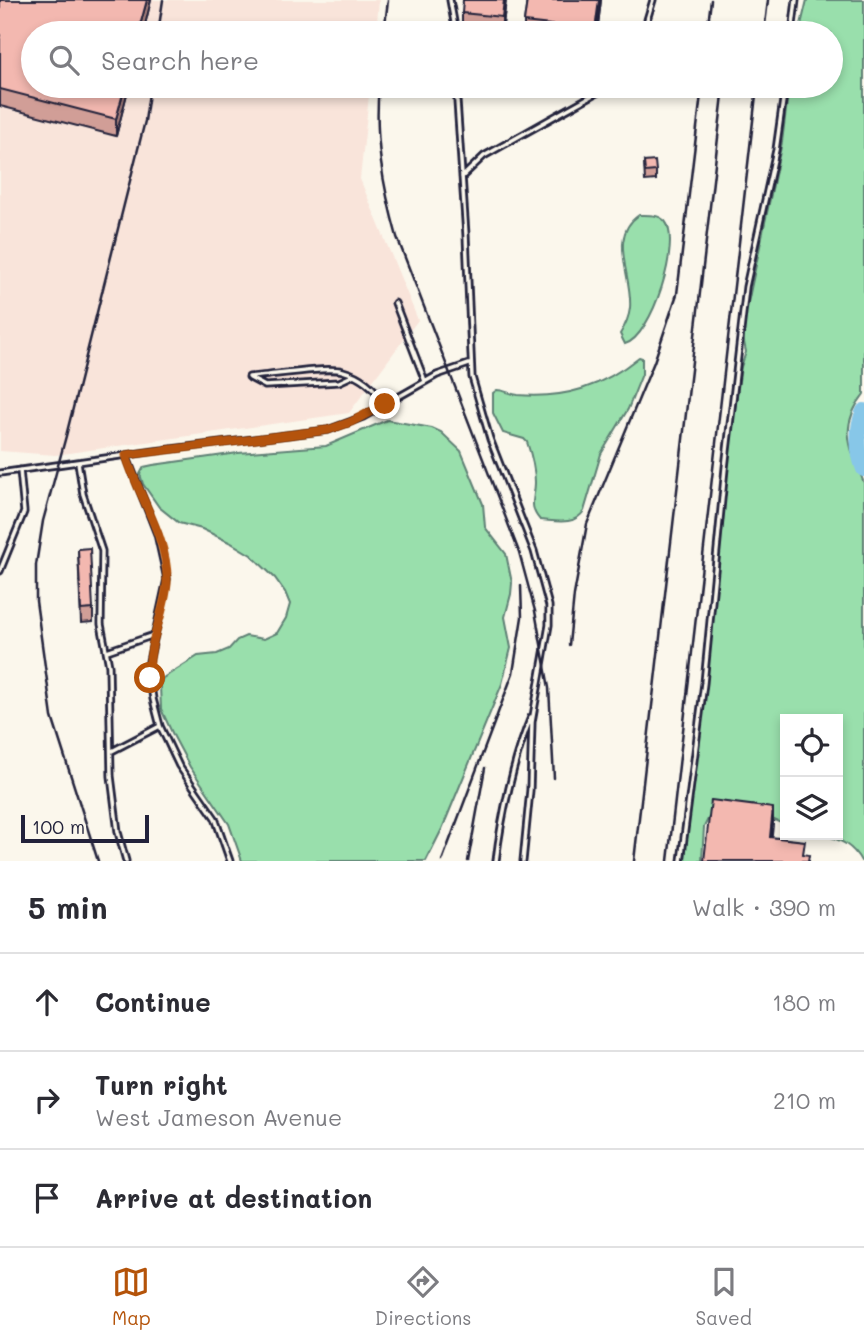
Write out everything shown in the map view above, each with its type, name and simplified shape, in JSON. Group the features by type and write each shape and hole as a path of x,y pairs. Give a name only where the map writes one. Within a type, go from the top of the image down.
{"lane":[{"path":"450,0 454,21"},
{"path":"647,21 653,0"},
{"path":"793,21 796,0"},
{"path":"457,98 466,235 470,364 490,439 534,551 547,594 549,625 533,711 530,790 523,861"},
{"path":"462,177 484,156 588,98"},
{"path":"681,861 704,683 746,287 776,150 783,98"},
{"path":"395,303 425,381"},
{"path":"0,474 328,430 351,422 448,370 470,364"},
{"path":"352,376 340,382 265,386 249,377 342,370 376,389 385,404"},
{"path":"126,455 157,534 165,569 166,586 148,666 153,699 160,726 179,766 215,818 230,861"},
{"path":"78,462 83,494 102,551 101,624 109,666 116,814 126,861"},
{"path":"0,571 24,512 20,470"},
{"path":"0,558 6,558"},
{"path":"106,652 155,635"},
{"path":"496,861 498,839 523,736 533,711"},
{"path":"111,752 160,726"}],"shaded area":[{"path":"0,0 379,0 377,21 21,21 21,98 369,98 360,179 418,320 349,413 55,455 0,451"}],"green space":[{"path":"807,0 864,0 864,394 851,417 849,438 864,483 864,861 838,840 843,840 843,714 780,714 780,823 768,817 709,817 704,827 702,861 685,861 708,669 731,436 741,367 746,352 743,337 745,317 782,142 788,98 843,98 843,21 802,21"},
{"path":"639,215 656,216 665,221 670,248 662,287 654,307 635,338 625,344 620,334 629,315 630,296 623,246 630,224"},
{"path":"639,357 642,358 642,374 628,409 601,454 584,511 570,521 540,520 533,506 535,477 527,442 503,433 493,413 493,393 497,390 535,396 567,393 611,376"},
{"path":"387,420 432,428 441,432 461,451 483,504 485,527 506,554 512,583 505,617 511,648 502,684 426,861 242,861 229,824 190,767 174,737 161,709 160,686 163,678 198,656 217,654 229,649 237,640 246,636 264,639 277,633 290,604 275,578 251,555 202,529 179,523 159,507 143,484 140,474 144,467 153,465 238,453 326,446"}],"building":[{"path":"0,0 147,0 141,21 21,21 21,94 0,89"},
{"path":"463,0 504,0 502,17 462,13"},
{"path":"527,0 599,0 596,21 524,21"},
{"path":"35,98 122,98 116,119"},
{"path":"655,161 656,171 645,172 644,162"},
{"path":"90,548 93,609 81,610 78,549"},
{"path":"711,800 773,808 770,837 805,841 803,854 809,855 808,861 704,861"}],"waterway":[{"path":"864,411 858,440 864,469"}],"railway":[{"path":"160,21 163,0"},
{"path":"385,21 388,0"},
{"path":"708,21 711,0"},
{"path":"765,21 768,0"},
{"path":"98,861 52,717 36,601 36,565 43,521 145,121 148,98"},
{"path":"378,98 381,162 397,237 519,552 535,611 549,688 554,778"},
{"path":"569,645 574,595 587,524 654,362 677,294 701,98"},
{"path":"634,861 723,98"},
{"path":"668,861 756,98"},
{"path":"442,861 513,673 522,617 521,586"},
{"path":"468,861 485,768"}],"route":[{"path":"150,678 150,652 167,579 161,546 126,455 328,430 341,427 385,404"}]}
